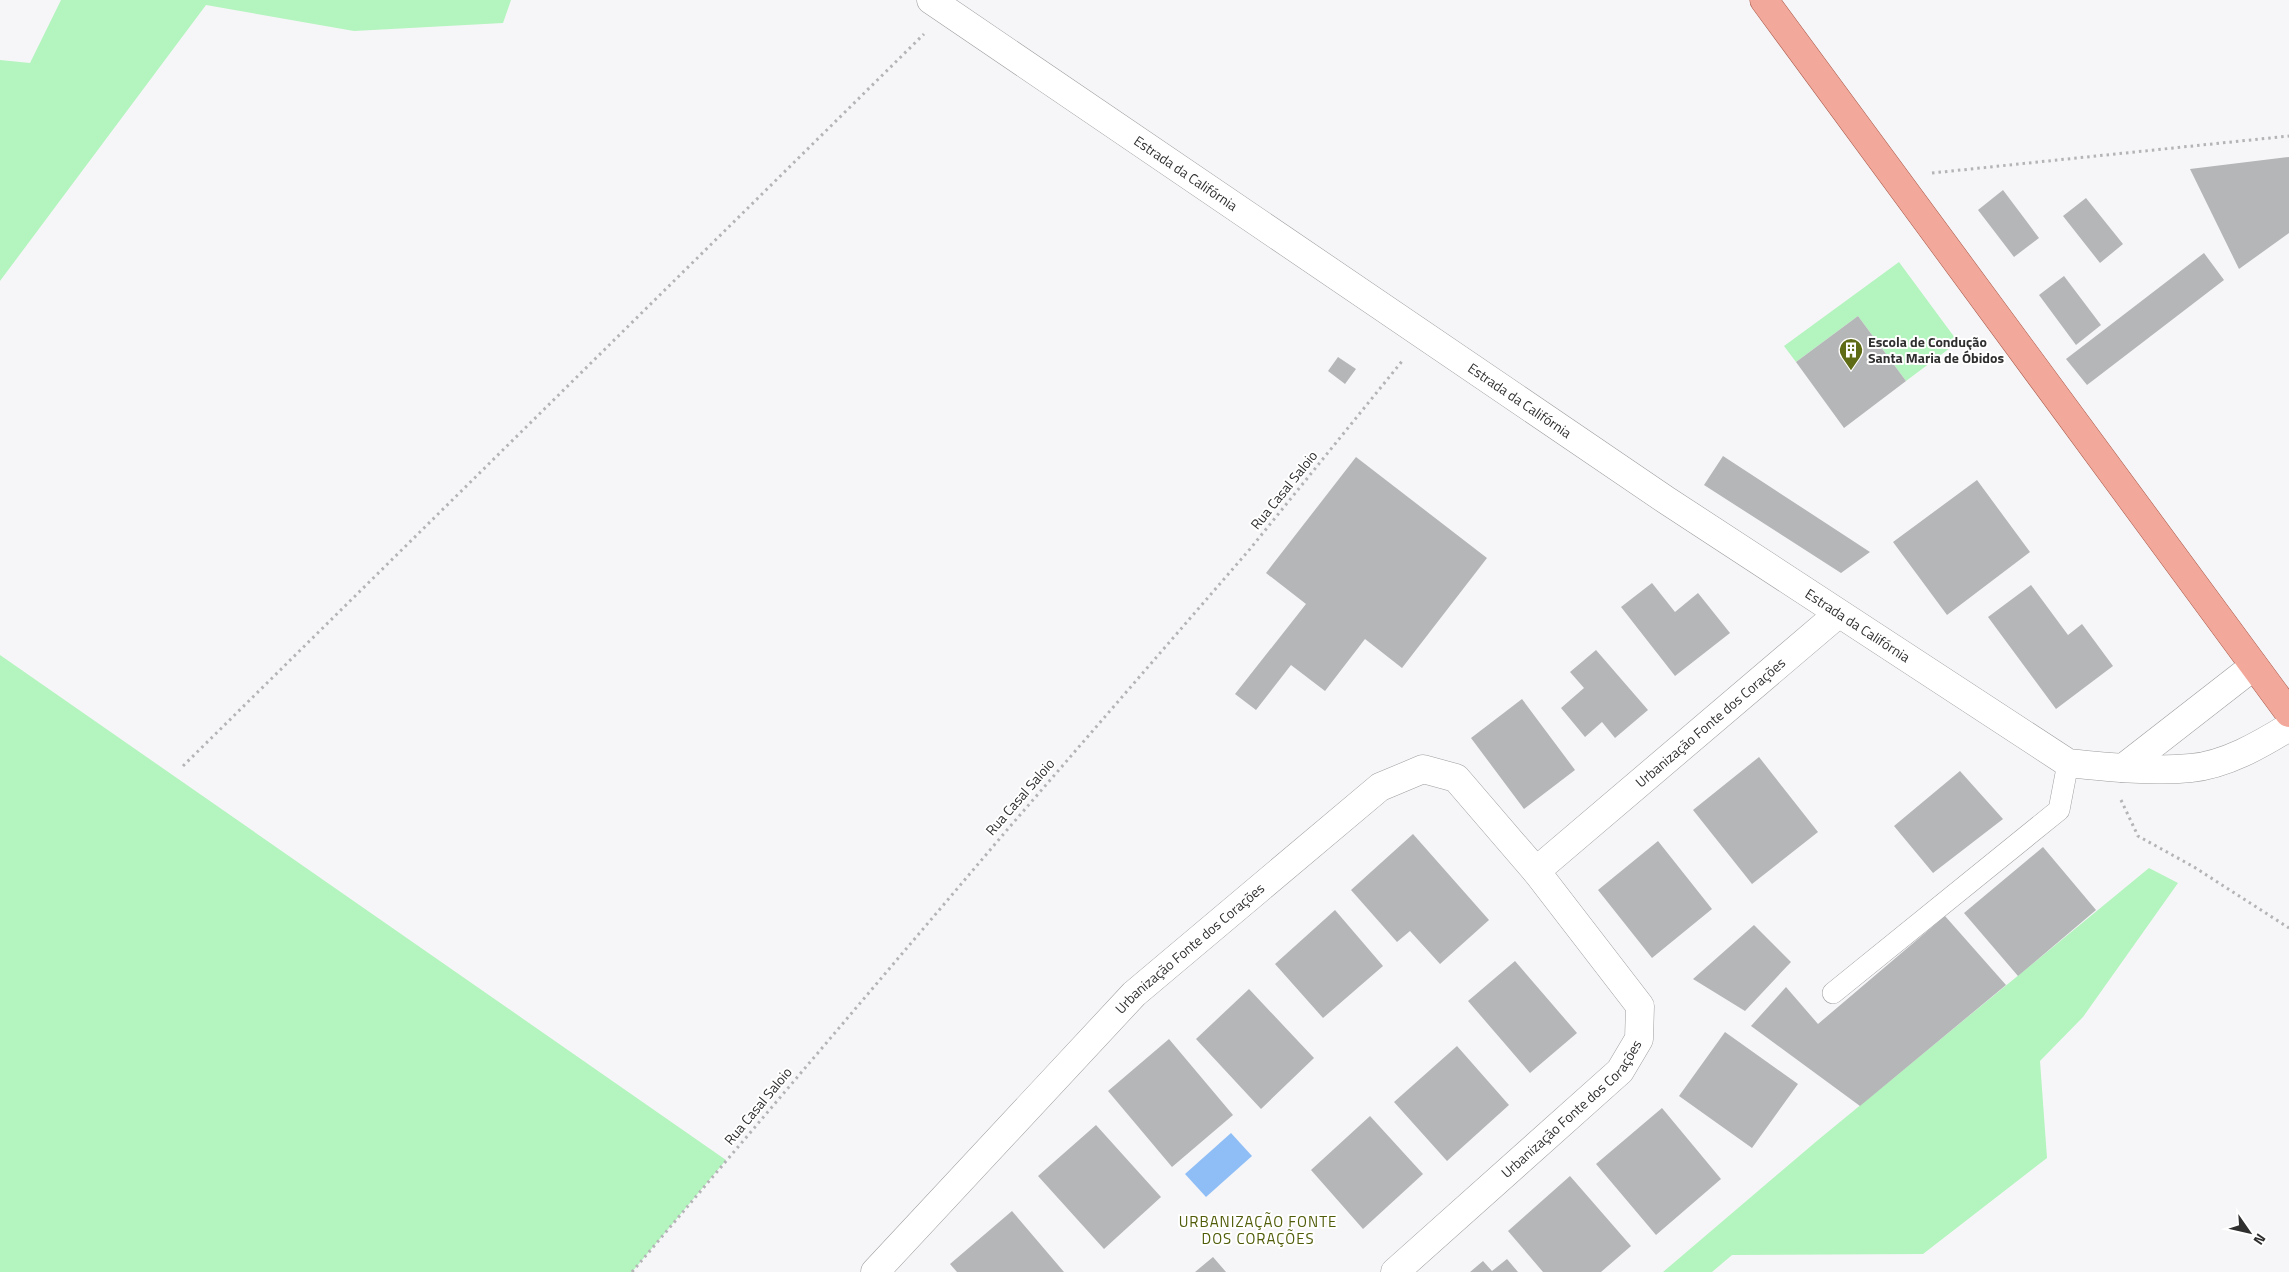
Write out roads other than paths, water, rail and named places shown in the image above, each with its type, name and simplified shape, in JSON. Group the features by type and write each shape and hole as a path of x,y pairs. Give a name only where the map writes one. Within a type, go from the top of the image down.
{"main road":[{"path":"1764,0 2289,713"}],"street":[{"name":"Estrada da Califórnia","path":"940,6 1838,614 2068,763 2115,768 2191,768 2226,759 2289,727"},
{"name":"Urbanização Fonte dos Corações","path":"1536,871 1838,614"},
{"path":"2115,768 2254,666"},
{"name":"Urbanização Fonte dos Corações","path":"889,1267 1134,994 1380,787 1423,769 1456,778 1536,871 1640,1006 1639,1039 1620,1071 1395,1272"}],"lane":[{"path":"1833,993 2059,810 2068,763"}],"water":[{"path":"1231,1133 1252,1156 1206,1197 1185,1174"}],"place":[{"name":"Escola de Condução Santa Maria de Óbidos","path":"1851,371"}],"district":[{"name":"URBANIZAÇÃO FONTE DOS CORAÇÕES","path":"1258,1230"}]}
